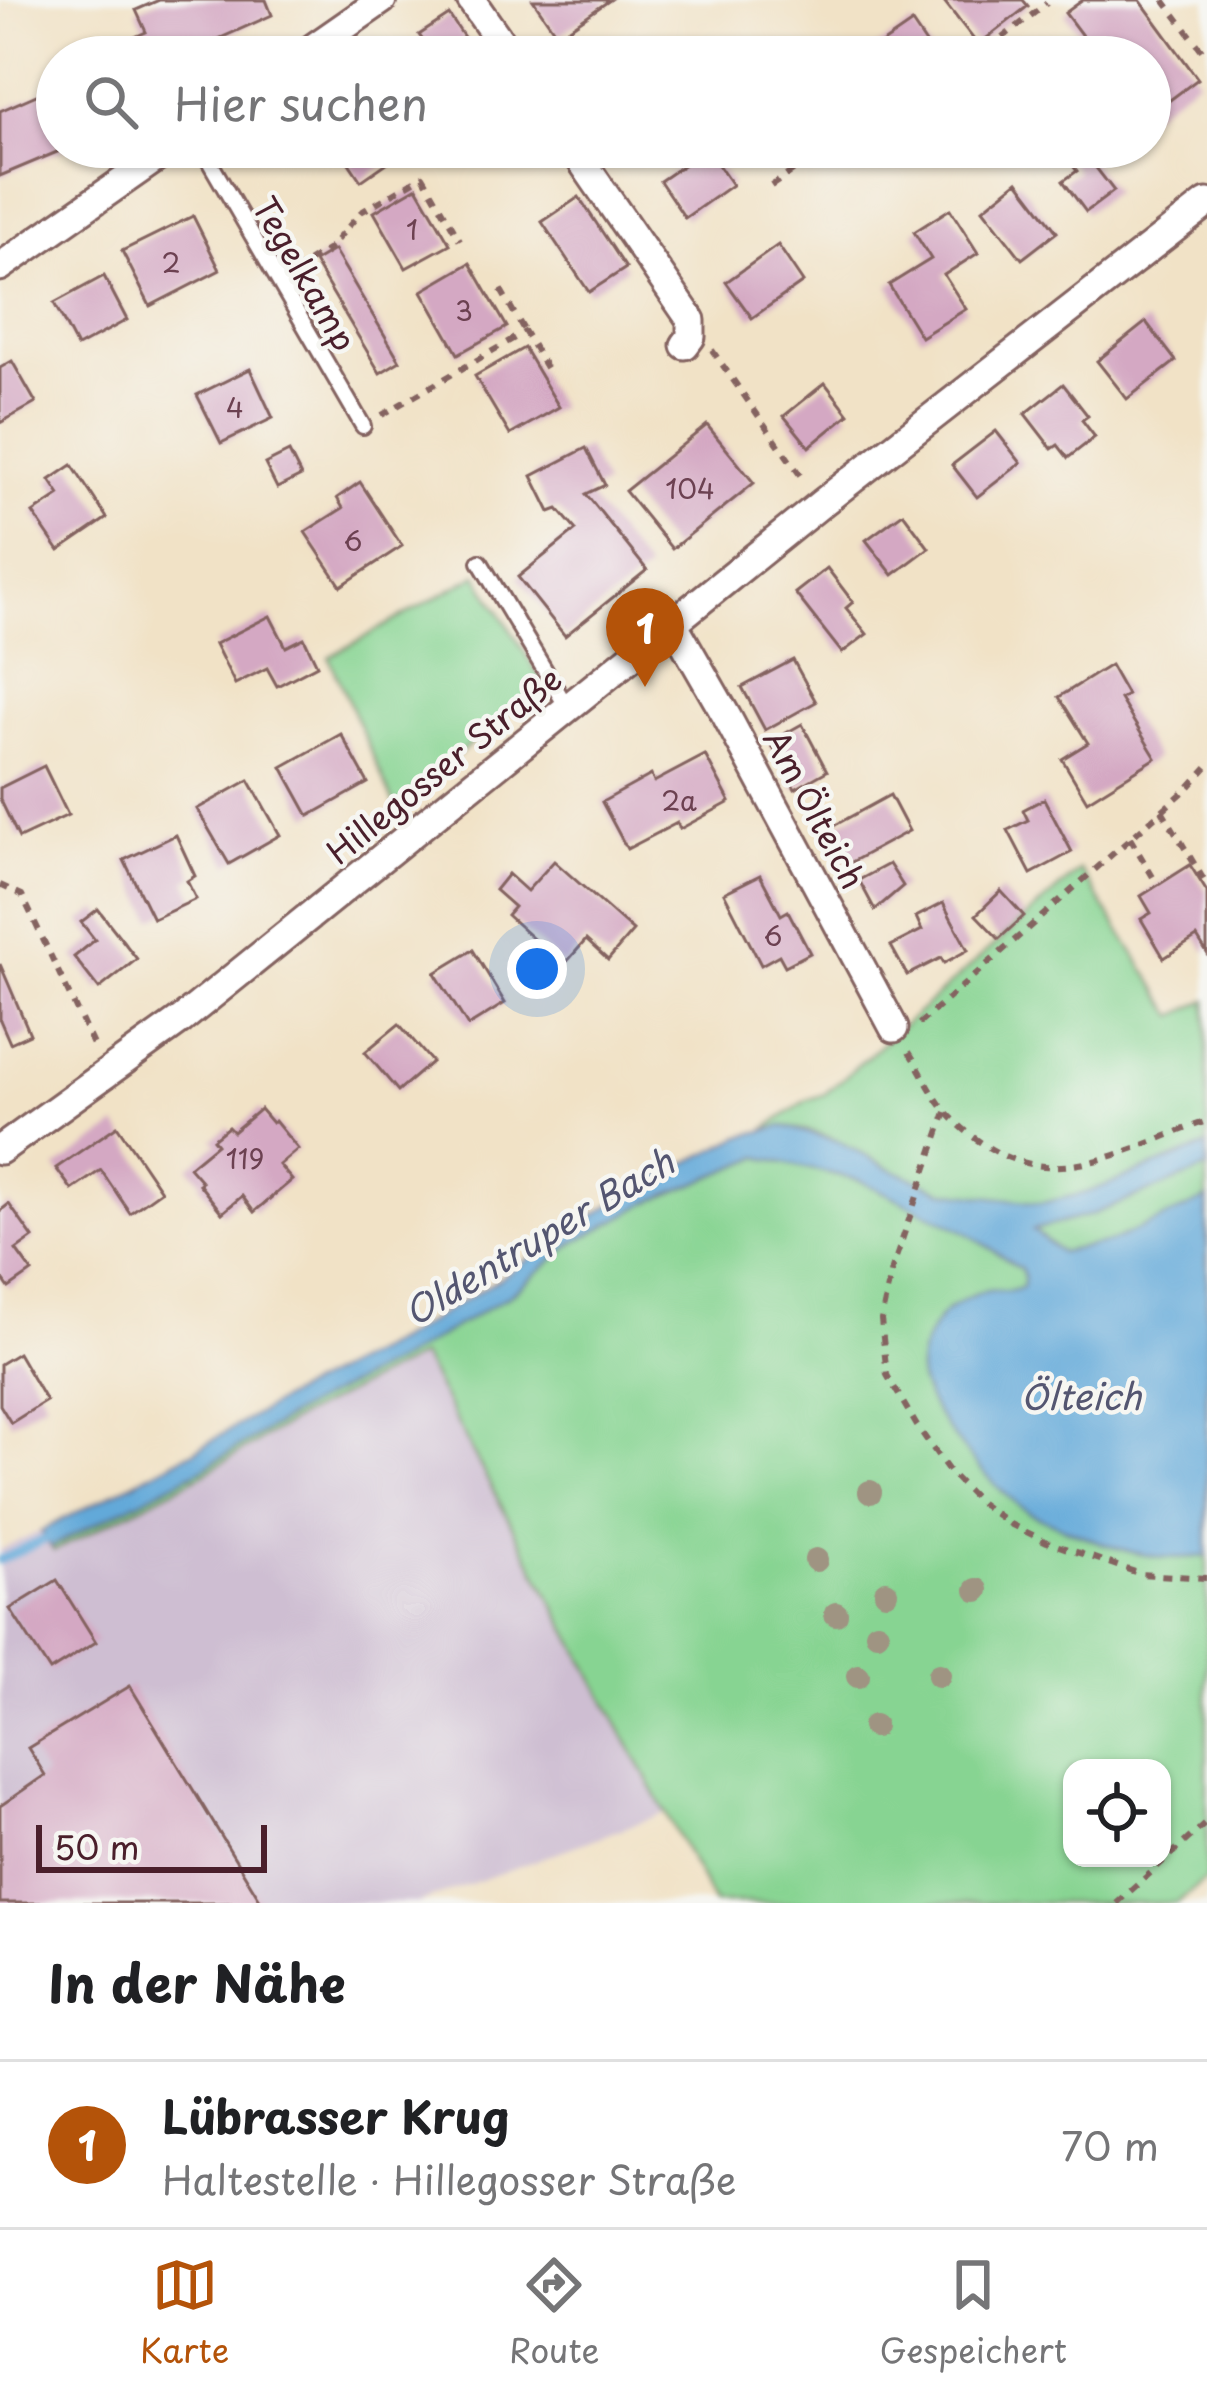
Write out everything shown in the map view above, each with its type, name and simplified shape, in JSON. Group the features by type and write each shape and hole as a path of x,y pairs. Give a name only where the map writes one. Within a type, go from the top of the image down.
{"street":[{"path":"331,36 382,0"},
{"path":"471,0 496,36"},
{"path":"0,267 142,168"},
{"path":"585,168 688,333"},
{"name":"Hillegosser Straße","path":"0,1150 182,1019 822,503 1207,203"},
{"name":"Am Ölteich","path":"673,623 904,1031"}],"lane":[{"name":"Tegelkamp","path":"213,168 363,426"},
{"path":"480,562 568,709"}],"path":[{"path":"1164,0 1207,57"},
{"path":"1004,36 1047,1"},
{"path":"771,186 797,168"},
{"path":"279,279 329,249 361,212 424,176 460,240"},
{"path":"501,290 548,371"},
{"path":"363,426 525,332"},
{"path":"688,333 803,480"},
{"path":"1207,767 904,1031 946,1112 983,1145 1016,1162 1049,1168 1092,1162 1207,1121"},
{"path":"1162,810 1207,884"},
{"path":"1130,838 1156,882"},
{"path":"0,885 22,895 94,1048"},
{"path":"946,1112 906,1223 881,1320 887,1376 951,1474 1010,1524 1047,1542 1141,1574 1207,1578"},
{"path":"1117,1903 1207,1822"}],"shaded area":[{"path":"422,1356 665,1813 418,1903 0,1903 0,1550 41,1531 55,1551 205,1473 299,1417"}],"green space":[{"path":"477,575 544,684 395,806 329,657"},
{"path":"1080,870 1175,1016 1207,1000 1207,1878 1177,1903 714,1903 421,1356 54,1551 51,1547 403,1358 511,1294 574,1243 645,1204 759,1157 859,1180 966,1232 1038,1203 946,1192 812,1132 764,1130 807,1100 825,1094"}],"water":[{"name":"Ölteich","path":"783,1126 838,1141 943,1191 1042,1203 1086,1193 1207,1146 1207,1169 1091,1215 1033,1230 1060,1252 1110,1242 1207,1199 1207,1556 1169,1558 1134,1552 1032,1514 979,1467 935,1411 919,1371 931,1332 943,1314 968,1298 1022,1287 1021,1269 966,1232 859,1180 759,1157 645,1204 574,1243 511,1294 205,1467 51,1547 41,1531 397,1341 631,1191 742,1136"}],"building":[{"path":"159,0 266,0 272,15 225,36 137,36 146,32 136,10"},
{"path":"533,0 610,0 558,36"},
{"path":"943,0 1023,0 1028,6 990,36 971,36"},
{"path":"1083,0 1140,0 1166,36 1082,36 1065,13"},
{"path":"449,15 463,36 420,36"},
{"path":"912,23 921,36 893,36"},
{"path":"1171,42 1198,79 1171,99"},
{"path":"36,95 36,161 0,176 0,111"},
{"path":"352,168 380,168 361,181"},
{"path":"679,168 720,168 732,185 685,218 660,181"},
{"path":"1075,168 1096,168 1114,191 1086,212 1063,181 1077,171"},
{"path":"1018,181 1057,232 1022,259 983,209"},
{"path":"417,187 450,244 406,268 374,212"},
{"path":"579,197 626,268 589,292 542,222"},
{"path":"950,209 978,253 944,275 966,309 921,337 889,285 931,259 914,232"},
{"path":"193,216 220,270 150,306 122,251"},
{"path":"778,245 803,282 752,318 726,282"},
{"path":"334,250 400,361 380,373 314,262"},
{"path":"470,263 507,327 458,354 422,291"},
{"path":"104,276 127,320 77,347 54,303"},
{"path":"1146,322 1176,361 1127,399 1097,361"},
{"path":"524,348 559,407 510,435 475,376"},
{"path":"12,361 36,403 0,423 0,368"},
{"path":"250,369 273,418 221,443 197,395"},
{"path":"825,383 849,414 809,447 784,416"},
{"path":"1063,384 1088,416 1082,420 1095,437 1068,458 1058,445 1052,449 1025,414"},
{"path":"707,425 754,483 672,549 625,491"},
{"path":"996,431 1021,463 977,497 952,465"},
{"path":"586,448 605,485 586,494 647,570 565,636 518,577 576,530 558,509 550,512 532,476"},
{"path":"289,452 301,476 277,488 265,464"},
{"path":"72,465 107,518 59,551 33,513 60,495 50,480"},
{"path":"360,482 402,546 341,586 305,532 343,508 337,498"},
{"path":"903,513 929,548 893,575 866,540"},
{"path":"827,568 853,602 846,608 867,634 842,653 795,593"},
{"path":"270,616 286,647 304,638 317,665 277,686 267,668 235,684 215,644"},
{"path":"793,660 816,702 765,730 742,687"},
{"path":"1110,665 1127,695 1120,699 1156,758 1087,801 1062,759 1088,743 1059,697"},
{"path":"802,724 827,771 795,789 770,742"},
{"path":"341,734 368,783 309,816 282,767"},
{"path":"705,755 730,802 680,829 677,823 627,849 602,802 651,775 654,782"},
{"path":"44,766 68,815 19,838 0,799 0,788"},
{"path":"249,780 280,835 229,864 197,809"},
{"path":"890,795 909,831 848,864 828,829"},
{"path":"1044,799 1072,852 1031,874 1008,830 1028,820 1023,810"},
{"path":"176,835 195,876 187,881 196,899 153,919 124,860"},
{"path":"554,861 633,931 608,960 586,940 563,966 507,915 514,907 495,890 508,874 527,891"},
{"path":"889,864 903,886 875,910 859,880"},
{"path":"1190,865 1207,892 1207,953 1197,937 1164,958 1141,919 1151,913 1141,896"},
{"path":"760,875 781,915 788,911 810,953 785,966 779,955 761,965 724,893"},
{"path":"1001,891 1024,916 999,939 976,915"},
{"path":"943,903 968,950 907,975 891,946 922,930 916,917"},
{"path":"98,909 137,959 99,989 74,957 95,940 81,922"},
{"path":"473,950 505,1003 468,1026 435,973"},
{"path":"0,964 30,1034 10,1043 0,1020"},
{"path":"399,1024 432,1062 398,1091 365,1052"},
{"path":"260,1109 298,1149 279,1165 292,1180 254,1212 242,1196 222,1213 189,1167 217,1144 213,1139 228,1127 233,1132"},
{"path":"117,1126 161,1191 130,1213 101,1170 72,1190 56,1168"},
{"path":"9,1204 33,1238 16,1250 32,1272 9,1288 0,1275 0,1211"},
{"path":"18,1353 46,1401 11,1423 0,1405 0,1364"},
{"path":"57,1580 96,1642 50,1671 10,1609"},
{"path":"130,1686 262,1903 0,1903 0,1806 45,1775 28,1748"}],"waterway":[{"name":"Oldentruper Bach","path":"0,1560 55,1535"}],"place":[{"name":"Lübrasser Krug","path":"645,687"}]}
